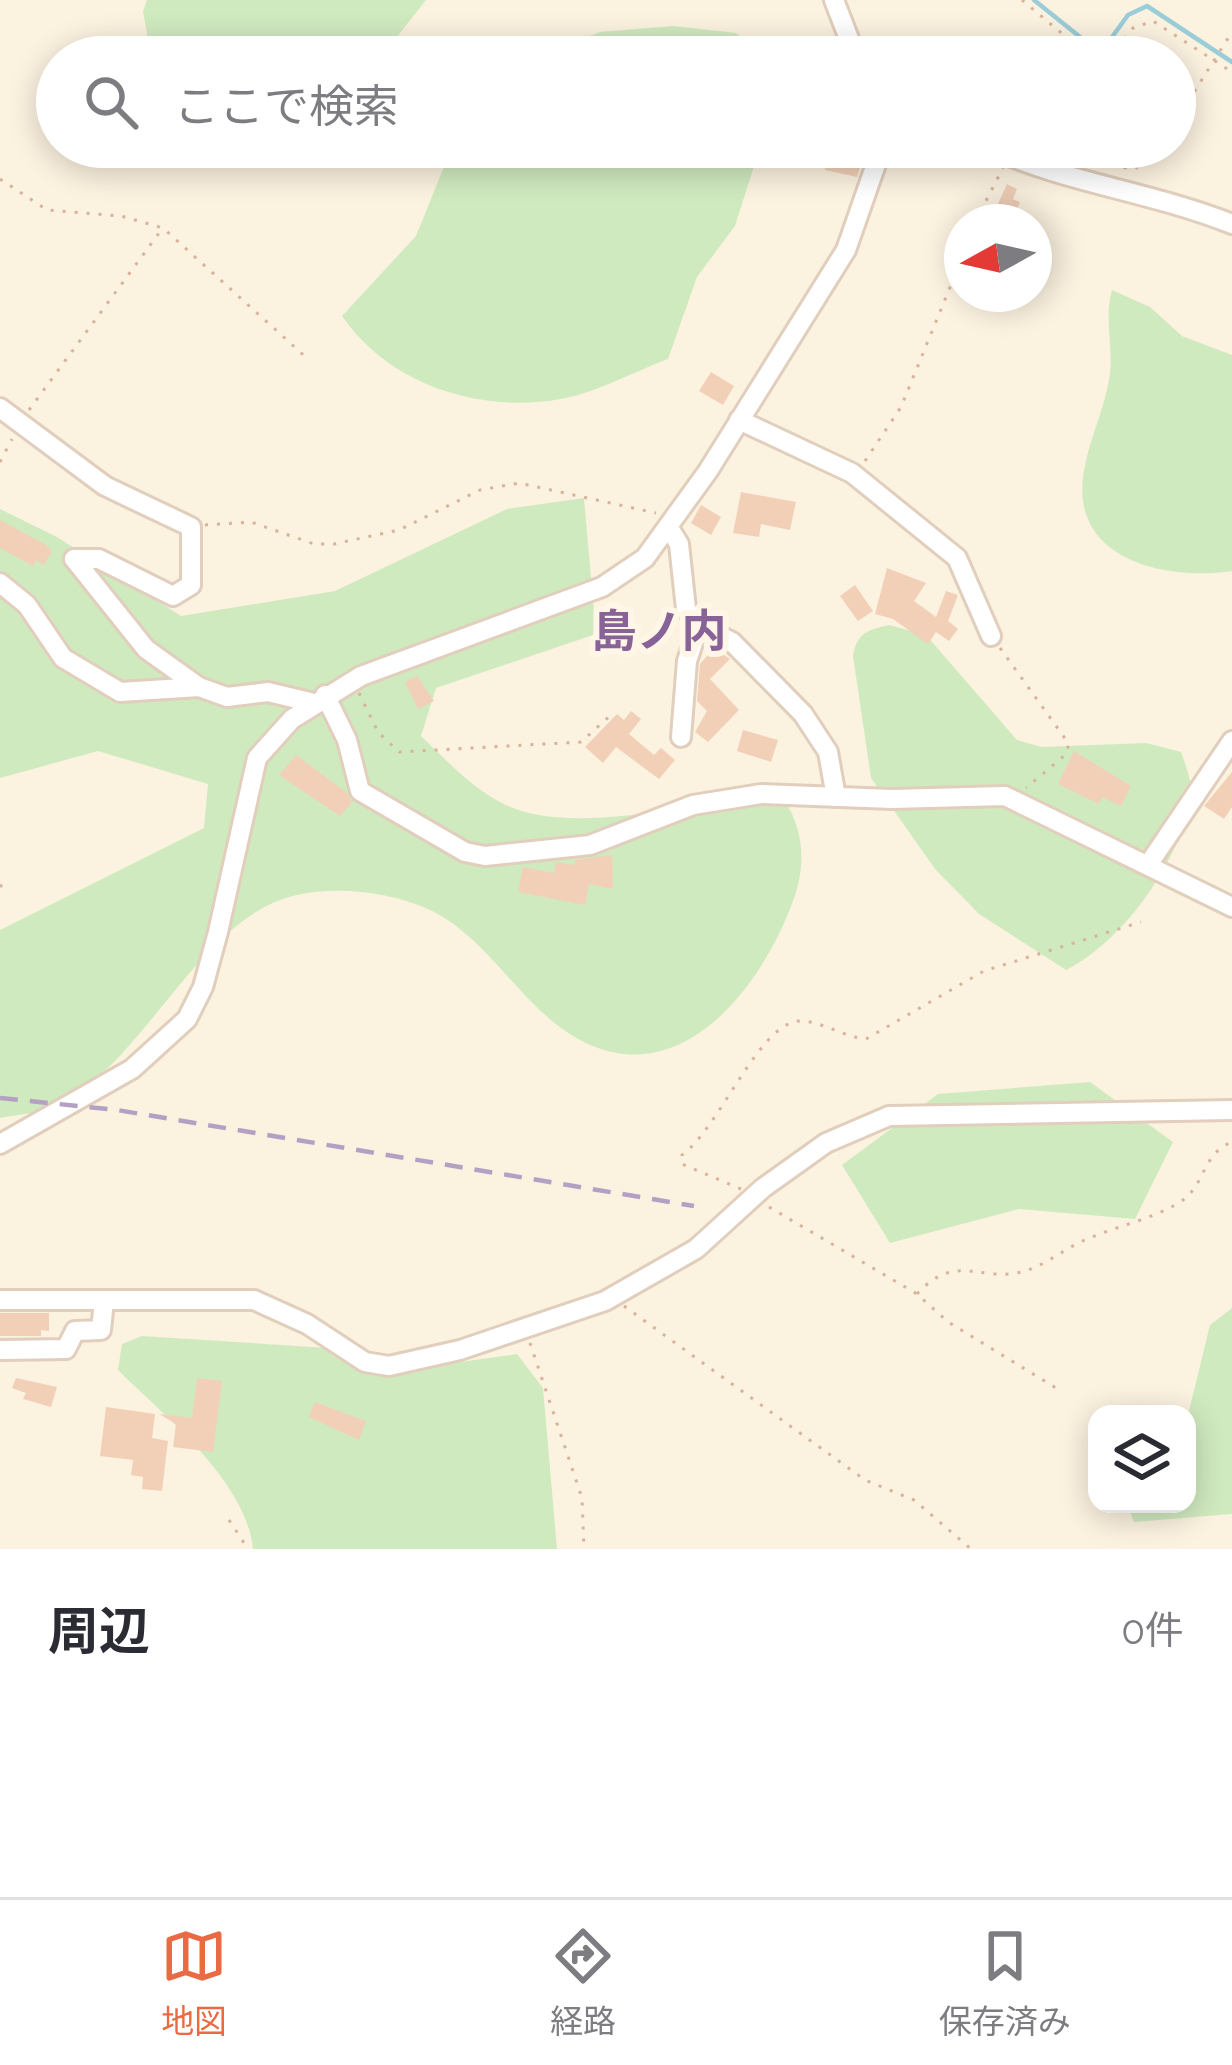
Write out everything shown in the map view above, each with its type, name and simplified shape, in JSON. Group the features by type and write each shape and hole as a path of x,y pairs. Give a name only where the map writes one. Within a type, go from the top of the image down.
{"street":[{"path":"834,0 848,36"},
{"path":"0,1144 132,1069 187,1018 213,950 257,758 278,732 353,680 602,587 645,558 672,524 846,250 875,168"},
{"path":"1039,168 1170,199 1232,224"},
{"path":"0,408 105,486 191,527 191,585 183,594 173,596 99,559 74,559 146,649 199,687 227,697 268,692 320,699 347,740 360,791 447,846 485,856 611,840 693,805 794,792 836,797 987,794 1017,802 1232,907"},
{"path":"739,420 852,473 957,558 992,636"},
{"path":"672,524 679,544 686,608 699,626 732,642 803,714 828,752 836,797"},
{"path":"0,584 27,605 63,658 120,692 199,687"},
{"path":"681,737 687,661 699,626"},
{"path":"1148,865 1232,740"},
{"path":"0,1300 254,1300 334,1339 365,1362 389,1366 525,1330 616,1295 696,1250 764,1188 826,1143 889,1115 1232,1110"},
{"path":"0,1350 66,1349 75,1331 101,1330 104,1301"}],"path":[{"path":"1022,0 1065,36"},
{"path":"1126,36 1133,28 1153,21 1176,36"},
{"path":"1196,91 1232,32"},
{"path":"1196,49 1232,72"},
{"path":"985,204 1005,168"},
{"path":"0,178 46,210 121,216 163,228 309,360"},
{"path":"0,462 38,395 163,228"},
{"path":"852,473 901,407 944,301"},
{"path":"191,527 251,522 314,544 347,542 399,530 480,490 519,483 624,503 672,524"},
{"path":"992,636 1069,744 1065,755 1032,781 1017,802"},
{"path":"353,680 378,732 399,752 581,742 611,715"},
{"path":"0,886 5,881"},
{"path":"917,1294 933,1278 962,1268 998,1274 1027,1271 1084,1240 1154,1215 1189,1195 1214,1151 1232,1142"},
{"path":"616,1295 639,1322 866,1480 914,1501 971,1549"},
{"path":"525,1330 582,1498 584,1549"},
{"path":"230,1520 248,1549"}],"green space":[{"path":"147,0 426,0 398,36 147,36 143,11"},
{"path":"673,26 739,36 590,36"},
{"path":"444,168 753,168 735,226 697,277 668,359 555,400 494,401 435,388 383,359 361,339 342,316 416,236"},
{"path":"1112,290 1150,307 1182,336 1232,355 1232,571 1179,572 1152,567 1106,544 1091,526 1083,501 1084,471 1110,373"},
{"path":"584,498 596,634 436,688 421,736 479,788 528,813 598,818 778,790 798,830 798,886 776,939 729,1007 699,1033 666,1049 630,1054 591,1045 551,1020 479,946 430,910 382,895 313,892 263,908 232,929 93,1082 55,1107 0,1118 0,930 204,828 208,784 98,751 0,778 0,509 57,537 181,616 335,591 507,509"},
{"path":"889,625 926,635 1017,740 1041,747 1146,743 1181,752 1191,800 1171,855 1126,922 1066,970 979,914 935,869 871,778 853,656 864,634"},
{"path":"1090,1082 1173,1142 1135,1219 1019,1209 890,1243 842,1165 938,1094"},
{"path":"1232,1308 1232,1514 1134,1522 1130,1513 1196,1513 1196,1405 1190,1405 1210,1325"},
{"path":"142,1336 343,1349 446,1364 517,1354 543,1388 557,1549 253,1549 247,1523 219,1474 118,1370 122,1344"}],"building":[{"path":"825,168 860,168 857,177"},
{"path":"1007,184 1017,189 1013,199 1019,204 998,204"},
{"path":"711,372 734,386 723,405 699,391"},
{"path":"741,492 796,502 790,530 761,524 759,537 733,533"},
{"path":"701,505 721,517 711,535 691,523"},
{"path":"0,520 52,551 44,565 36,560 33,566 0,548"},
{"path":"887,568 926,583 914,601 936,617 946,591 958,595 948,621 958,629 949,641 936,632 928,644 893,619 875,614"},
{"path":"855,585 873,611 858,621 840,596"},
{"path":"714,648 730,659 710,679 739,710 708,742 695,732 707,711 697,701 700,664"},
{"path":"417,676 434,701 418,709 405,682"},
{"path":"631,711 641,719 629,734 654,755 661,748 675,760 659,779 616,747 603,763 585,747 617,714 624,720"},
{"path":"743,730 778,740 771,762 737,751"},
{"path":"1074,751 1131,786 1121,806 1102,797 1099,804 1058,784"},
{"path":"296,755 346,792 352,802 340,816 279,775"},
{"path":"1232,772 1232,807 1224,819 1204,806"},
{"path":"612,855 613,889 589,884 585,905 518,892 523,867 554,873 556,862 575,865 575,860"},
{"path":"0,1313 49,1313 49,1331 41,1330 41,1336 0,1336"},
{"path":"16,1378 57,1387 51,1407 23,1399 26,1393 12,1388"},
{"path":"197,1378 222,1381 213,1452 173,1447 176,1424 159,1414 192,1418"},
{"path":"315,1402 366,1421 359,1440 309,1417"},
{"path":"106,1407 155,1414 152,1438 168,1441 162,1491 142,1489 143,1477 131,1475 133,1460 100,1456"}],"waterway":[{"path":"1034,0 1079,36"},
{"path":"1113,36 1128,15 1147,6 1193,36"},
{"path":"1196,38 1232,62"}],"railway":[{"path":"0,1098 117,1110 694,1206"}],"district":[{"name":"島ノ内","path":"659,631"}]}
